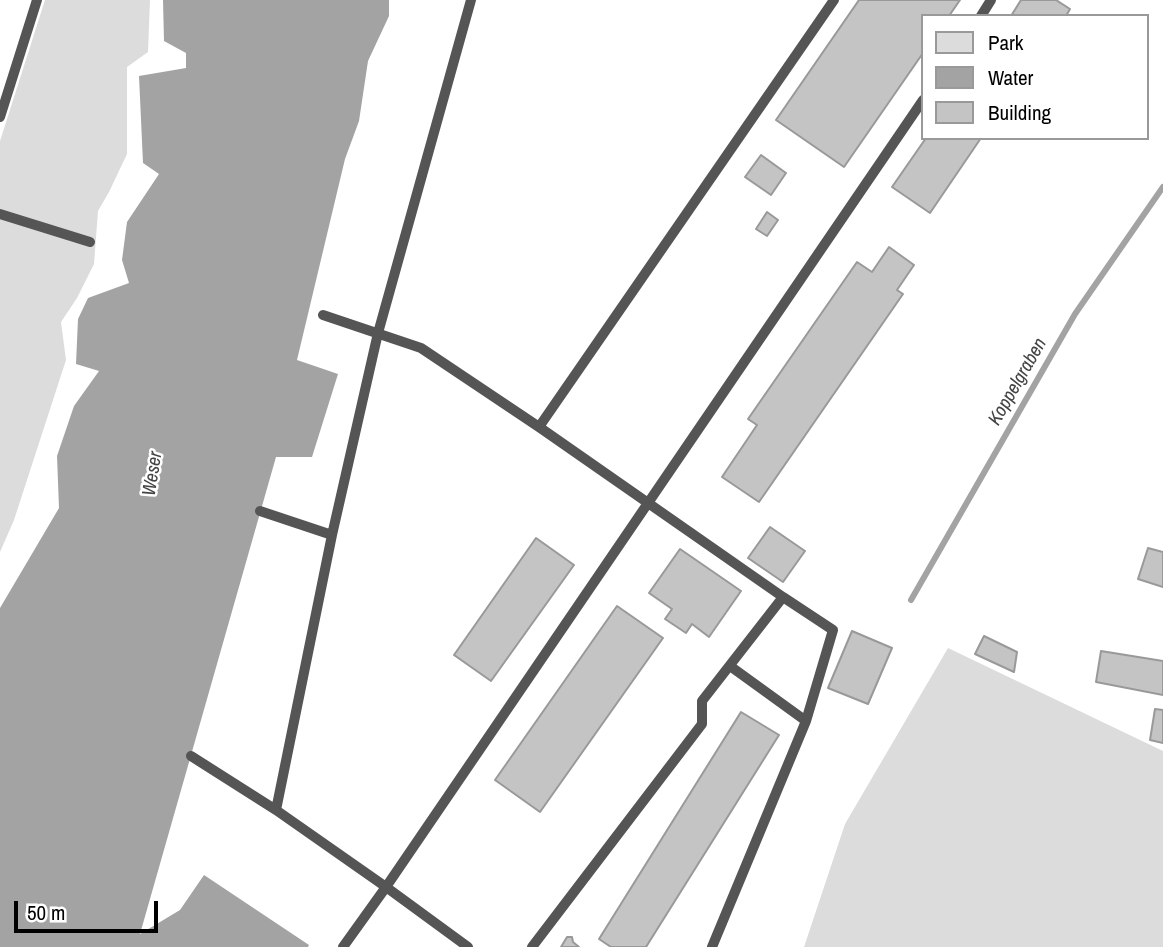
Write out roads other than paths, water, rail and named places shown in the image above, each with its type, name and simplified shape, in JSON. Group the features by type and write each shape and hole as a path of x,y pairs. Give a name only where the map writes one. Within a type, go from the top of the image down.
{"lane":[{"path":"0,117 37,0"},
{"path":"276,810 332,535 379,333 471,0"},
{"path":"539,426 834,0"},
{"path":"344,947 922,101"},
{"path":"0,214 90,242"},
{"path":"323,315 421,348 539,426 833,630 806,721 712,947"},
{"path":"260,511 332,535"},
{"path":"532,947 702,724 702,701 783,597"},
{"path":"730,666 806,721"},
{"path":"191,756 276,810 468,947"}],"water":[{"name":"Weser","path":"163,0 389,0 389,16 368,61 359,121 345,159 297,360 338,374 312,457 276,457 140,934 180,910 204,875 309,945 0,947 0,608 59,508 57,456 74,406 99,371 76,364 78,319 88,298 129,283 122,260 127,222 159,174 143,163 139,76 186,68 186,53 164,41"}],"waterway":[{"name":"Koppelgraben","path":"911,600 1075,314 1163,187"}]}
